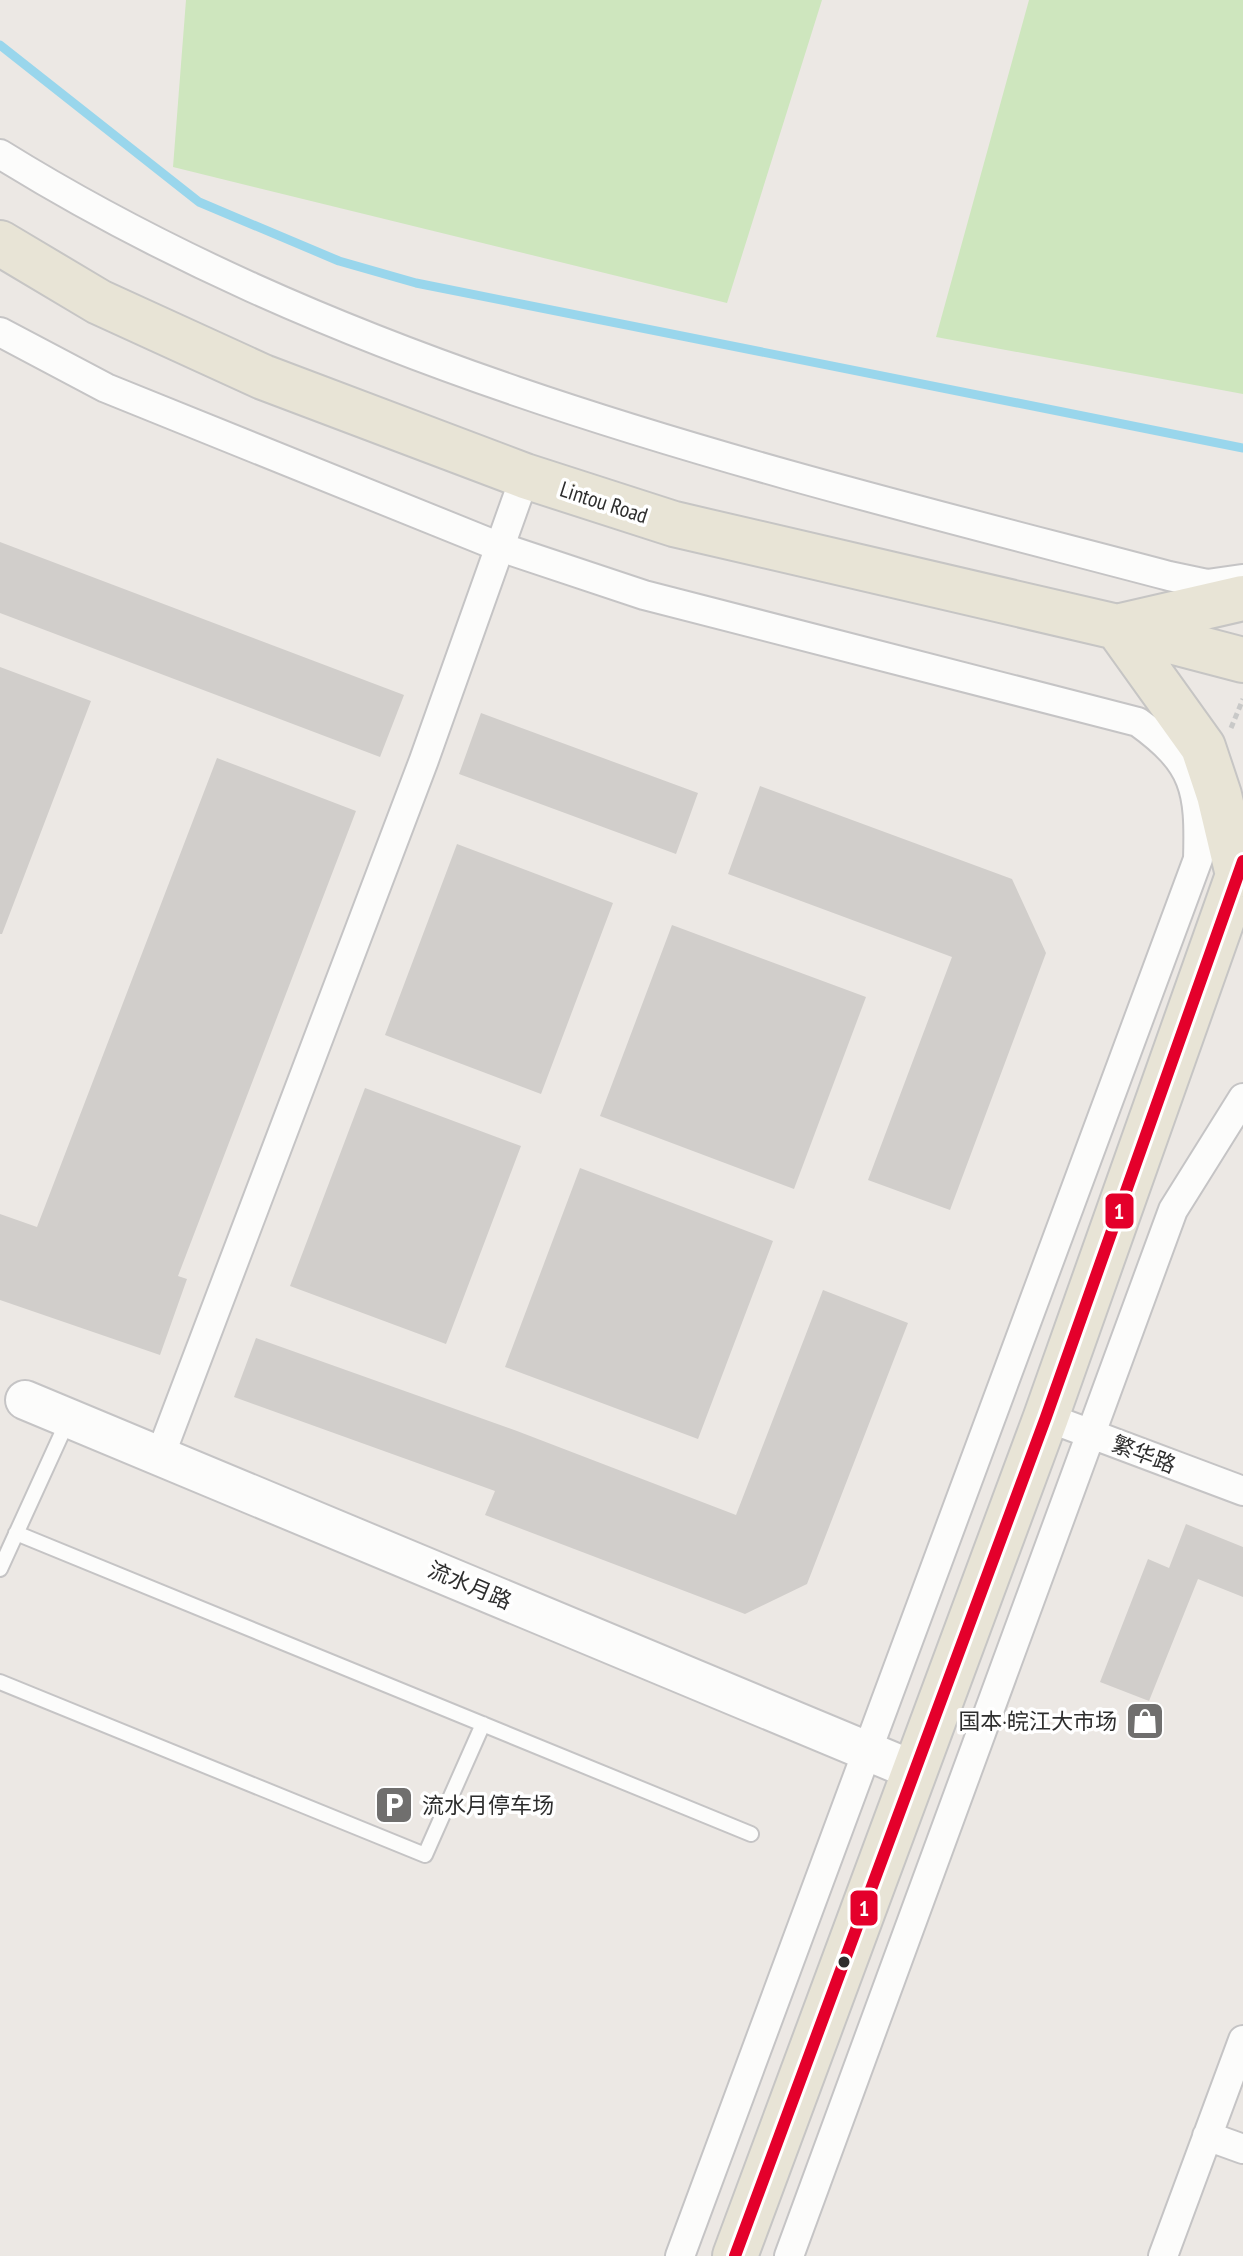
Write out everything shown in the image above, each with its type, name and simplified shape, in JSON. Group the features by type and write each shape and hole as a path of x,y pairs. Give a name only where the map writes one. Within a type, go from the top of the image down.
{"main road":[{"name":"Lintou Road","path":"0,243 99,302 263,377 525,476 674,524 1117,627 1243,660"},
{"path":"735,2256 1046,1417 1241,869 1203,747 1117,627 1243,598"}],"street":[{"path":"0,154 176,252 287,305 378,343 579,415 698,451 1169,576 1207,584 1243,579"},
{"path":"0,332 106,388 500,547 644,595 1138,722 1162,740 1184,763 1195,793 1198,859 680,2256"},
{"path":"160,1456 419,775 525,476"},
{"path":"789,2256 1173,1210 1243,1098"},
{"name":"流水月路","path":"25,1400 915,1771"},
{"name":"繁华路","path":"1046,1417 1243,1491"},
{"path":"1163,2256 1243,2040"},
{"path":"1207,2136 1243,2149"}],"lane":[{"path":"0,1569 68,1418"},
{"path":"16,1533 751,1834"},
{"path":"0,1682 425,1855 483,1724"}],"path":[{"path":"1226,741 1243,699"}],"green space":[{"path":"186,0 822,0 727,303 173,167"},
{"path":"1029,0 1243,0 1243,394 936,337"}],"building":[{"path":"0,542 404,695 380,757 0,613"},
{"path":"0,667 91,701 2,934 0,934"},
{"path":"481,713 698,793 676,854 459,774"},
{"path":"217,758 356,811 178,1276 187,1279 160,1355 0,1300 0,1214 37,1227"},
{"path":"760,786 1012,879 1046,953 950,1210 868,1180 952,957 728,874"},
{"path":"457,844 613,903 541,1094 385,1035"},
{"path":"672,925 866,997 794,1189 600,1116"},
{"path":"365,1088 521,1146 446,1344 290,1286"},
{"path":"580,1168 773,1241 698,1439 505,1367"},
{"path":"823,1290 908,1323 807,1584 745,1614 485,1515 495,1491 234,1397 256,1338 517,1431 736,1515"},
{"path":"1186,1524 1243,1547 1243,1597 1198,1579 1149,1701 1100,1682 1148,1559 1169,1568"}],"waterway":[{"path":"0,45 199,202 339,261 416,283 1243,448"}],"transit line":[{"name":"1","path":"735,2256 1046,1417 1243,861"}],"place":[{"name":"国本·皖江大市场","path":"1145,1721"},
{"name":"流水月停车场","path":"394,1805"}]}
